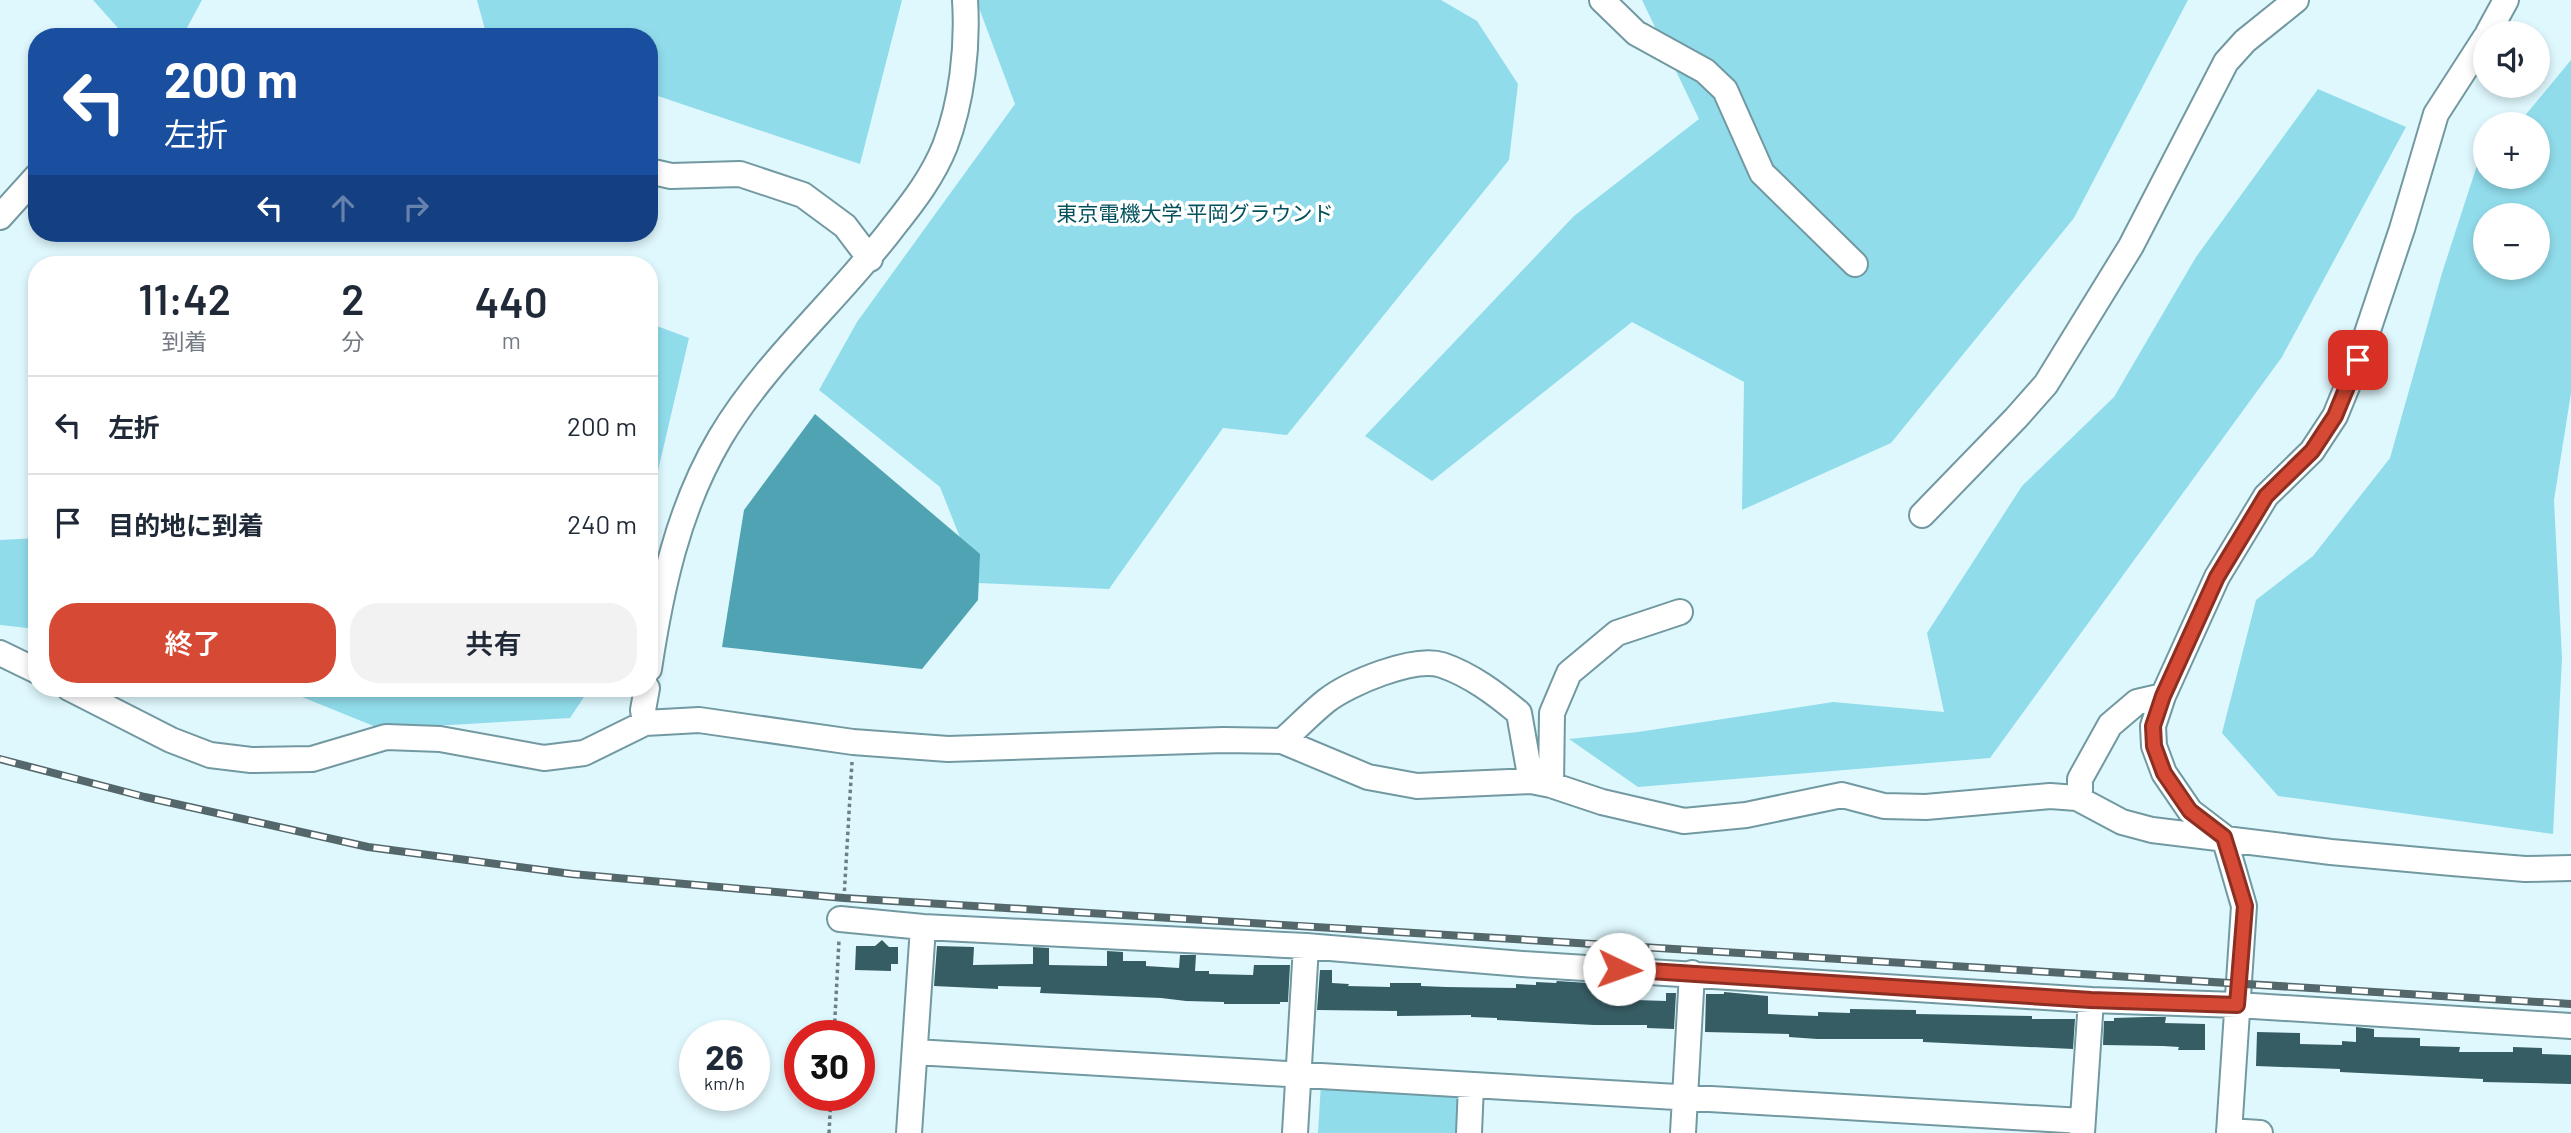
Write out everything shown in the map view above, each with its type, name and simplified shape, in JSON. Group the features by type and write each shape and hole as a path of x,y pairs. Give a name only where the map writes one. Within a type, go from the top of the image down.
{"street":[{"path":"658,623 671,554 696,485 720,439 761,377 870,259 917,197 945,145 959,94 967,26 965,0"},
{"path":"1602,0 1636,33 1705,71 1725,90 1762,173 1855,264"},
{"path":"1922,515 2046,384 2131,246 2226,62 2245,41 2296,0"},
{"path":"2494,21 2506,0"},
{"path":"2260,1133 2229,1132 2245,906 2224,837 2190,811 2164,773 2154,746 2153,726 2163,696 2217,577 2266,496 2312,451 2335,416 2358,360 2402,229 2436,114 2473,56"},
{"path":"658,173 671,176 740,174 803,195 845,226 870,259"},
{"path":"0,217 28,186"},
{"path":"1541,783 1552,713 1569,673 1617,633 1681,612"},
{"path":"0,653 28,667"},
{"path":"1282,741 1328,699 1405,664 1439,664 1486,686 1519,713 1541,783"},
{"path":"2077,799 2080,779 2110,725 2137,702 2163,696"},
{"path":"87,697 171,740 210,755 251,760 312,759 386,737 440,739 544,758 584,753 645,723 699,720 853,742 948,749 1223,740 1282,741 1368,776 1417,786 1541,783 1602,802 1684,821 1746,815 1842,795 1894,807 1926,807 2050,796 2077,799 2122,822 2152,830 2331,852 2452,863 2525,869 2571,868"},
{"path":"645,697 643,710 645,723"},
{"path":"841,919 923,927 1306,946 1522,964 2091,1000 2237,1005 2571,1026"},
{"path":"909,1133 923,927"},
{"path":"1295,1133 1306,946"},
{"path":"1683,1133 1692,973"},
{"path":"915,1052 1685,1097 2082,1127 2091,1000"},
{"path":"1469,1133 1471,1085"}],"path":[{"path":"835,1020 853,742"},
{"path":"829,1133 830,1111"}],"green space":[{"path":"93,0 202,0 187,28 118,28"},
{"path":"477,0 902,0 860,164 658,96 658,28 485,28"},
{"name":"東京電機大学 平岡グラウンド","path":"976,0 1441,0 1477,21 1518,84 1509,160 1287,435 1223,428 1109,589 978,583 940,487 819,390 857,322 1015,104"},
{"path":"1642,0 2188,0 2074,218 1891,443 1742,510 1744,382 1632,322 1432,481 1365,436 1574,216 1699,119"},
{"path":"2571,60 2571,393 2554,500 2562,658 2553,834 2278,796 2222,733 2256,600 2313,556 2390,458 2442,273 2473,178 2473,189 2550,189 2550,112 2528,112 2540,98 2550,98 2550,85"},
{"path":"2318,89 2406,127 2282,357 1990,758 1638,787 1569,739 1638,732 1833,702 1944,712 1927,633 2022,486 2114,397 2196,257"},
{"path":"658,326 689,338 658,471"},
{"path":"28,538 28,628 0,625 0,540"},
{"path":"302,697 584,697 570,718 381,729"},
{"path":"1321,1083 1467,1092 1464,1133 1318,1133"}],"shaded area":[{"path":"815,414 980,554 978,600 922,669 722,647 744,510"}],"building":[{"path":"882,940 889,947 898,947 898,964 891,964 891,971 855,970 856,946 875,946"},
{"path":"937,946 974,947 973,965 1033,964 1033,947 1049,948 1049,965 1107,966 1107,951 1123,952 1123,961 1146,961 1146,966 1179,968 1180,955 1196,955 1195,971 1209,971 1209,974 1253,975 1254,965 1290,965 1288,1002 1224,1004 1161,998 1040,993 1041,987 998,986 998,989 934,986"},
{"path":"1320,970 1332,970 1332,983 1349,984 1348,986 1390,987 1390,983 1421,983 1421,986 1516,988 1516,984 1536,985 1536,982 1557,981 1605,984 1605,999 1666,1001 1666,993 1676,993 1674,1029 1647,1028 1647,1025 1497,1020 1471,1015 1397,1016 1397,1011 1317,1010"},
{"path":"1724,992 1768,996 1768,1014 1818,1016 1818,1012 1850,1013 1850,1009 1916,1010 1916,1014 2075,1019 2073,1049 1923,1042 1923,1039 1817,1039 1789,1037 1789,1034 1705,1032 1706,994"},
{"path":"2166,1017 2165,1023 2205,1024 2205,1050 2103,1045 2104,1021 2114,1021 2114,1018"},
{"path":"2356,1027 2374,1029 2374,1037 2420,1038 2420,1046 2460,1047 2459,1052 2513,1052 2513,1047 2542,1048 2542,1054 2571,1055 2571,1084 2483,1082 2483,1079 2256,1066 2257,1032 2300,1033 2300,1044 2342,1045 2342,1041 2356,1042"}],"railway":[{"path":"0,759 145,797 368,847 572,874 844,898 2571,1004"}],"route":[{"path":"1619,969 2091,1000 2237,1005 2245,906 2233,866 2224,837 2190,811 2164,773 2154,746 2153,726 2163,696 2217,577 2266,496 2312,451 2335,416 2358,360"}]}
